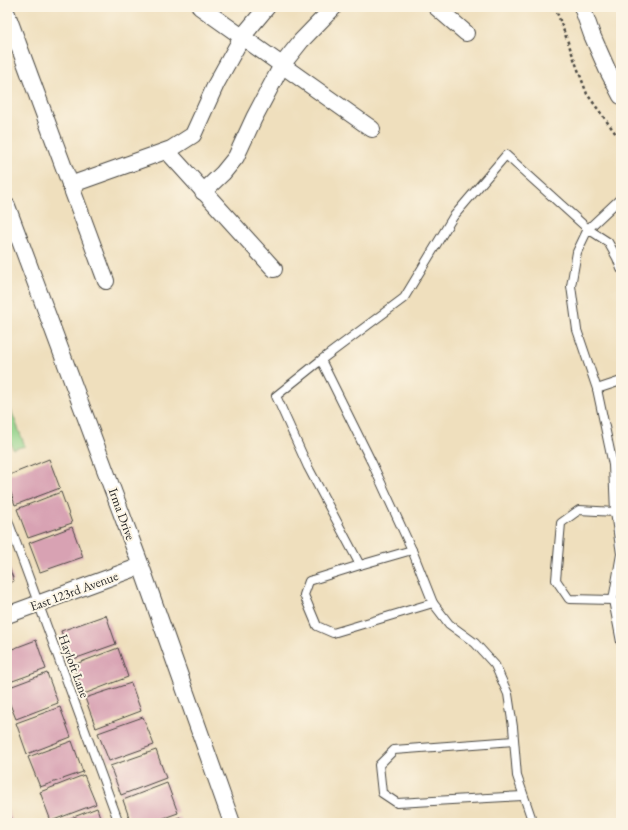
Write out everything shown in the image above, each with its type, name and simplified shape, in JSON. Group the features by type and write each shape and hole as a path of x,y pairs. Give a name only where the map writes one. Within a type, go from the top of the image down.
{"street":[{"path":"200,7 372,129"},
{"path":"70,185 167,151 193,135 216,84 242,37 266,7"},
{"path":"204,192 223,173 236,157 254,118 282,65 301,41 334,7"},
{"path":"436,7 466,33"},
{"path":"582,7 606,69 621,96"},
{"path":"7,14 106,281"},
{"path":"167,151 274,269"},
{"name":"Irma Drive","path":"7,206 142,566 232,823"},
{"name":"East 123rd Avenue","path":"7,616 142,566"}],"lane":[{"path":"360,565 308,467 276,396 321,360 404,298 454,217 506,154 588,229 608,242 621,269"},
{"path":"621,198 588,229 577,252 571,286 577,330 597,390 613,465 615,512 621,554 614,600 621,642"},
{"path":"321,360 372,462 412,550 433,603 449,624 475,644 495,665 508,694 517,776 533,823"},
{"path":"597,390 621,381"},
{"path":"614,600 569,599 556,580 561,523 579,510 615,512"},
{"name":"Hayloft Lane","path":"7,518 120,823"},
{"path":"412,550 309,581 304,595 317,626 333,633 433,603"},
{"path":"514,741 394,750 379,765 382,793 398,803 524,796"}],"path":[{"path":"556,7 587,94 621,141"}],"green space":[{"path":"7,405 9,405 25,446 13,449 7,433"}],"building":[{"path":"49,459 60,488 15,505 7,481 7,476"},
{"path":"61,492 72,523 28,538 17,509"},
{"path":"72,527 83,557 40,572 29,543"},
{"path":"7,561 14,581 7,584"},
{"path":"106,615 116,644 71,660 61,631"},
{"path":"36,640 46,669 7,683 7,651"},
{"path":"118,648 128,677 84,694 73,665"},
{"path":"47,673 58,703 16,719 7,697 7,688"},
{"path":"131,683 141,711 96,728 85,698"},
{"path":"60,707 71,737 27,754 16,723"},
{"path":"143,717 154,745 109,761 98,733"},
{"path":"72,741 83,772 40,787 28,757"},
{"path":"156,750 166,778 121,795 110,766"},
{"path":"84,775 96,804 51,821 40,792"},
{"path":"167,783 178,813 150,823 131,823 123,800"},
{"path":"7,807 13,823 7,823"},
{"path":"97,808 102,823 58,823"},
{"path":"180,817 182,823 164,823"}]}
